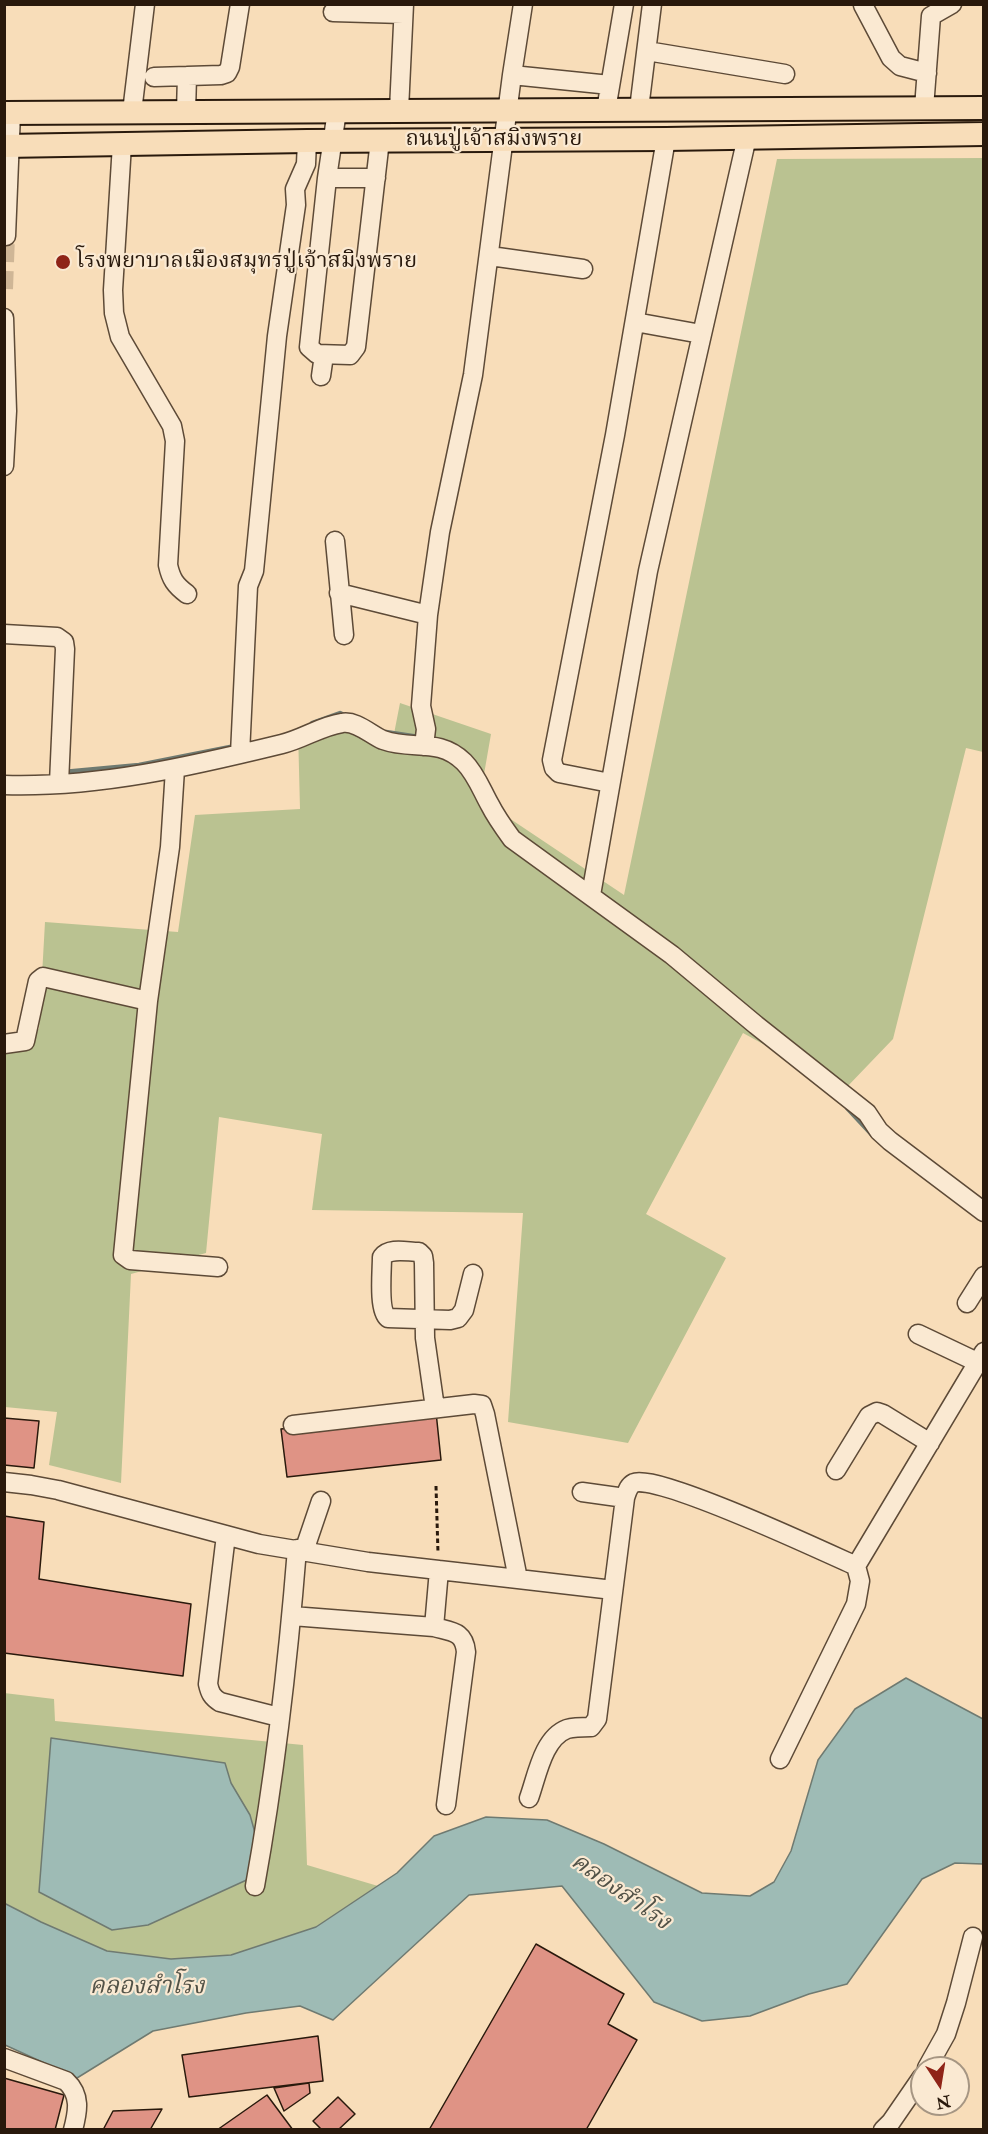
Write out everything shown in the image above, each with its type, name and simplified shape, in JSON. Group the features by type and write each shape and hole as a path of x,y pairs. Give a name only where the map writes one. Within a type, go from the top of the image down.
{"main road":[{"name":"ถนนปู่เจ้าสมิงพราย","path":"8,113 984,108"},
{"name":"ถนนปู่เจ้าสมิงพราย","path":"7,146 984,134"}],"street":[{"path":"132,112 144,4"},
{"path":"154,77 226,73 230,67 240,4"},
{"path":"425,739 421,706 428,615 446,504 473,375 523,4"},
{"path":"606,110 624,4"},
{"path":"639,109 652,4"},
{"path":"924,108 932,10 952,4"},
{"path":"863,5 891,58 900,66 927,73"},
{"path":"333,12 404,9 399,110"},
{"path":"647,51 785,74"},
{"path":"512,75 610,85"},
{"path":"186,112 187,76"},
{"path":"337,111 327,178 309,347 318,354 350,355 356,347 380,140"},
{"path":"6,236 8,113"},
{"path":"592,887 648,571 747,137"},
{"path":"609,783 559,773 554,768 552,760 615,435 666,139"},
{"path":"240,747 248,586 254,571 277,336 296,205 295,189 306,164 307,141"},
{"path":"122,144 113,290 114,313 120,337 172,426 175,441 168,565 170,578 187,594"},
{"path":"327,178 376,178"},
{"path":"490,256 583,270"},
{"path":"4,318 6,403 4,466"},
{"path":"634,322 701,334"},
{"path":"321,376 324,355"},
{"path":"335,541 344,635"},
{"path":"339,593 428,615"},
{"path":"4,634 57,637 64,642 59,777"},
{"path":"4,785 59,777 94,780 175,769 240,747 293,741 342,723 352,723 396,744 425,739 442,747 464,762 471,770 512,839 592,887 756,1025 867,1113 890,1141 984,1212"},
{"path":"175,769 170,847 148,1001 123,1255 130,1260 218,1267"},
{"path":"4,1044 25,1041 38,981 43,977 148,1001"},
{"path":"435,1408 426,1358 424,1320 458,1318 464,1311 473,1274"},
{"path":"967,1303 984,1276"},
{"path":"780,1759 856,1604 860,1581 856,1566 980,1357 918,1334"},
{"path":"293,1425 474,1404 482,1406 518,1579"},
{"path":"836,1470 864,1423 869,1416 877,1412 930,1443"},
{"path":"4,1482 58,1490 259,1544 368,1562 613,1590"},
{"path":"529,1798 552,1739 570,1728 591,1727 597,1719 624,1498 633,1483 641,1482 675,1490 712,1503 856,1566"},
{"path":"582,1492 624,1498"},
{"path":"255,1886 269,1810 291,1616 301,1550 321,1501"},
{"path":"226,1535 208,1684 209,1692 220,1702 279,1717"},
{"path":"434,1627 439,1570"},
{"path":"291,1616 434,1627 459,1634 465,1641 466,1652 446,1805"},
{"path":"934,2056 946,2034 973,1936"},
{"path":"4,2058 66,2081 72,2087 77,2098 73,2130"},
{"path":"883,2130 910,2094"}],"path":[{"path":"436,1486 439,1570"}],"green space":[{"path":"983,158 983,752 966,748 893,1039 845,1089 743,1033 646,1214 726,1258 628,1443 508,1422 523,1213 312,1210 322,1134 219,1117 206,1253 131,1274 121,1483 49,1465 57,1412 5,1407 4,1039 39,1029 45,922 178,932 195,815 300,809 298,730 343,731 392,744 400,703 491,734 483,780 503,814 624,895 777,159"},
{"path":"4,1693 54,1699 55,1721 303,1745 307,1865 378,1886 316,1927 231,1955 171,1959 106,1951 41,1922 5,1903"}],"water":[{"name":"คลองสำโรง","path":"906,1678 983,1719 983,1864 955,1863 922,1879 847,1984 809,1994 750,2016 702,2021 654,2002 562,1886 469,1895 333,2020 300,2006 246,2013 153,2031 77,2078 5,2045 4,1903 107,1951 171,1959 231,1955 316,1927 397,1873 434,1836 486,1817 547,1820 604,1844 702,1893 750,1896 774,1882 791,1851 818,1760 855,1709"},
{"path":"51,1738 225,1763 231,1783 250,1815 257,1840 251,1878 148,1925 112,1930 39,1892"}],"building":[{"path":"436,1412 441,1460 287,1477 281,1429"},
{"path":"4,1418 39,1421 34,1468 4,1465"},
{"path":"4,1516 44,1522 39,1579 191,1604 183,1676 4,1653"},
{"path":"536,1944 624,1994 608,2024 637,2040 586,2130 429,2130"},
{"path":"318,2036 323,2081 189,2097 182,2055"},
{"path":"4,2078 64,2095 55,2130 4,2130"},
{"path":"309,2083 310,2093 284,2111 274,2088"},
{"path":"267,2095 293,2130 217,2130"},
{"path":"338,2097 355,2114 338,2130 322,2130 313,2121"},
{"path":"162,2109 150,2130 103,2130 113,2111"}],"waterway":[{"path":"312,723 340,713 346,716"},
{"path":"386,732 419,737"},
{"path":"63,772 139,765 230,747"},
{"path":"847,1108 874,1137"}],"tunnel":[{"path":"4,289 6,236"}],"place":[{"name":"โรงพยาบาลเมืองสมุทรปู่เจ้าสมิงพราย","path":"63,262"}]}
